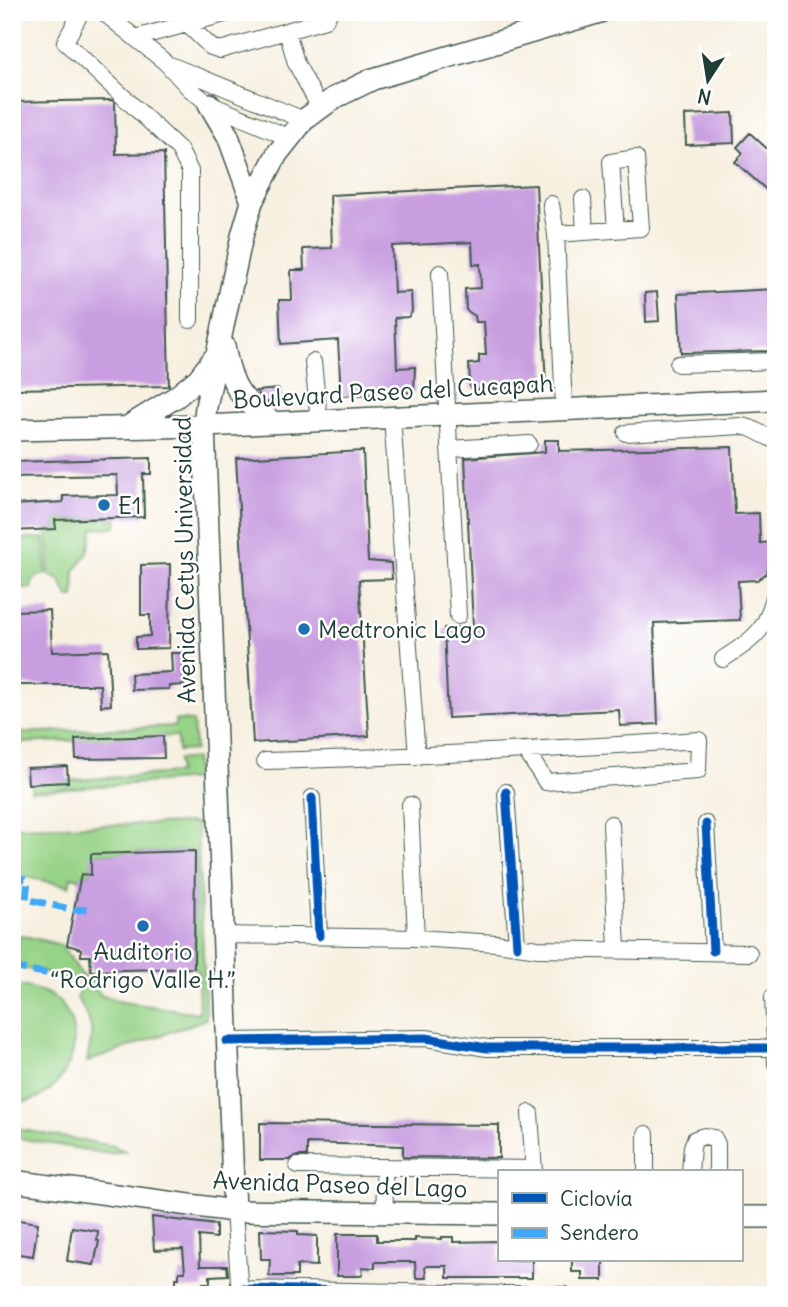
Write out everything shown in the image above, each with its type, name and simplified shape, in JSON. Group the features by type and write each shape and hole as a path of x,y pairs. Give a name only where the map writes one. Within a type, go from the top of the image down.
{"main road":[{"name":"Avenida Cetys Universidad","path":"234,1211 204,426 242,236 252,202 267,171 290,138 312,114 334,98 373,79 600,12"},
{"path":"209,104 228,136 252,202"},
{"path":"220,344 234,386 243,400 273,422"},
{"path":"129,426 176,397 198,379 220,344"},
{"name":"Boulevard Paseo del Cucapah","path":"12,430 204,426 776,400"},
{"name":"Avenida Paseo del Lago","path":"12,1181 234,1211 498,1214"},
{"path":"742,1217 776,1217"}],"street":[{"path":"81,12 65,43 179,149 190,171 190,320"},
{"path":"103,12 165,62 190,89 209,104 290,138"},
{"path":"135,38 232,12"},
{"path":"187,24 211,47 220,50 325,20 330,12"},
{"path":"287,31 312,114"},
{"path":"165,62 312,114"},
{"path":"583,199 585,232"},
{"path":"551,204 556,234 564,409"},
{"path":"556,234 617,230"},
{"path":"440,273 458,616"},
{"path":"678,364 776,361"},
{"path":"313,362 319,420"},
{"path":"392,417 417,757"},
{"path":"626,433 741,426 776,441"},
{"path":"449,449 529,444"},
{"path":"723,659 753,640 771,614 776,587"},
{"path":"265,761 417,757 699,740 698,771 546,782 526,751"},
{"path":"506,792 517,946"},
{"path":"312,798 318,936"},
{"path":"410,806 416,938"},
{"path":"611,824 617,949"},
{"path":"706,824 713,951"},
{"path":"222,935 416,938 517,946 749,953"},
{"path":"773,997 776,1065"},
{"path":"227,1041 426,1038 487,1048 775,1048"},
{"path":"298,1166 534,1170 530,1113"},
{"path":"646,1134 646,1170"},
{"path":"690,1170 695,1139 704,1136 714,1138 717,1144 717,1170"},
{"path":"384,1168 385,1212"},
{"path":"234,1211 240,1292 565,1295"}],"green space":[{"path":"117,518 116,527 93,529 88,553 75,570 74,597 68,597 60,580 49,575 47,529 56,529 55,520"},
{"path":"44,538 46,574 36,578 31,588 12,589 12,539"},
{"path":"175,720 193,721 195,750 178,751 177,736 21,743 20,733 175,726"},
{"path":"178,759 195,759 197,779 31,791 32,783 178,773"},
{"path":"197,823 206,1019 87,1062 91,1028 77,998 81,981 14,966 20,935 61,945 84,978 92,978 100,995 122,1002 199,1013 198,971 194,968 195,851 92,854 91,875 82,874 81,879 71,877 69,886 12,874 12,827"},
{"path":"12,984 41,991 55,998 65,1009 72,1024 74,1040 65,1071 56,1084 43,1095 29,1101 12,1103"},
{"path":"12,1128 113,1146 125,1151 109,1154 12,1137"}],"building":[{"path":"112,100 115,103 116,154 164,153 169,386 17,389 12,102"},
{"path":"733,113 734,143 686,145 685,115"},
{"path":"750,133 776,157 776,189 771,194 735,162 743,153 737,147"},
{"path":"536,185 546,386 474,390 470,386 469,364 479,363 479,355 486,355 484,322 476,322 475,316 466,310 465,289 481,288 480,264 473,265 472,242 392,246 394,293 411,292 412,312 408,317 395,318 397,368 415,367 414,392 341,396 338,340 281,344 279,300 292,300 291,270 304,270 303,249 332,248 330,195"},
{"path":"776,289 776,351 681,353 678,294"},
{"path":"657,292 659,321 646,322 645,293"},
{"path":"279,389 280,401 267,402 256,391"},
{"path":"545,440 559,440 559,451 732,447 735,514 759,513 760,543 774,542 767,573 757,580 738,581 740,620 654,623 658,724 620,726 619,710 448,718 444,628 473,627 465,458 545,452"},
{"name":"Medtronic Lago","path":"363,451 368,561 391,563 392,579 359,580 369,736 253,743 236,458"},
{"path":"151,458 151,474 143,474 144,517 55,520 56,529 12,531 12,505 63,502 63,496 118,495 117,475 12,477 12,462"},
{"path":"170,564 169,648 136,649 136,637 150,636 150,615 141,615 141,565"},
{"path":"50,610 52,652 108,650 111,705 101,706 100,685 12,685 12,611"},
{"path":"171,653 183,653 184,685 169,686 169,689 132,690 131,674 172,672"},
{"path":"163,736 164,758 76,759 75,739"},
{"path":"67,766 68,782 28,784 27,768"},
{"name":"Auditorio “Rodrigo Valle H.”","path":"195,851 194,968 91,971 90,956 81,956 81,949 67,945 81,874 91,875 91,854"},
{"path":"260,1123 499,1125 499,1158 403,1157 403,1146 307,1143 307,1156 297,1156 289,1160 260,1160"},
{"path":"152,1217 216,1225 216,1238 199,1236 200,1266 227,1266 228,1275 210,1276 210,1283 203,1283 204,1288 176,1289 179,1272 185,1272 183,1249 154,1250"},
{"path":"12,1219 38,1223 33,1256 12,1253"},
{"path":"72,1227 98,1231 99,1241 94,1265 67,1261"},
{"path":"260,1230 298,1231 298,1235 317,1236 317,1266 297,1265 297,1276 269,1276 270,1259 261,1259"},
{"path":"337,1234 377,1234 377,1241 453,1237 453,1242 498,1241 498,1262 532,1262 532,1278 447,1278 447,1266 427,1266 426,1278 416,1278 415,1262 375,1262 375,1268 362,1267 363,1275 337,1276"},
{"path":"572,1262 603,1262 603,1280 582,1280 582,1272 572,1272"}],"marked path":[{"path":"12,876 28,880 26,899 74,910 91,909"},
{"path":"12,936 17,938"},
{"path":"12,967 61,976"}],"cycle path":[{"path":"506,792 517,946"},
{"path":"312,798 319,936"},
{"path":"706,824 713,951"},
{"path":"227,1041 426,1038 487,1048 776,1048"},
{"path":"240,1289 565,1295"}],"place":[{"name":"E1","path":"104,505"},
{"name":"Medtronic Lago","path":"304,629"},
{"name":"Auditorio “Rodrigo Valle H.”","path":"143,926"}]}
